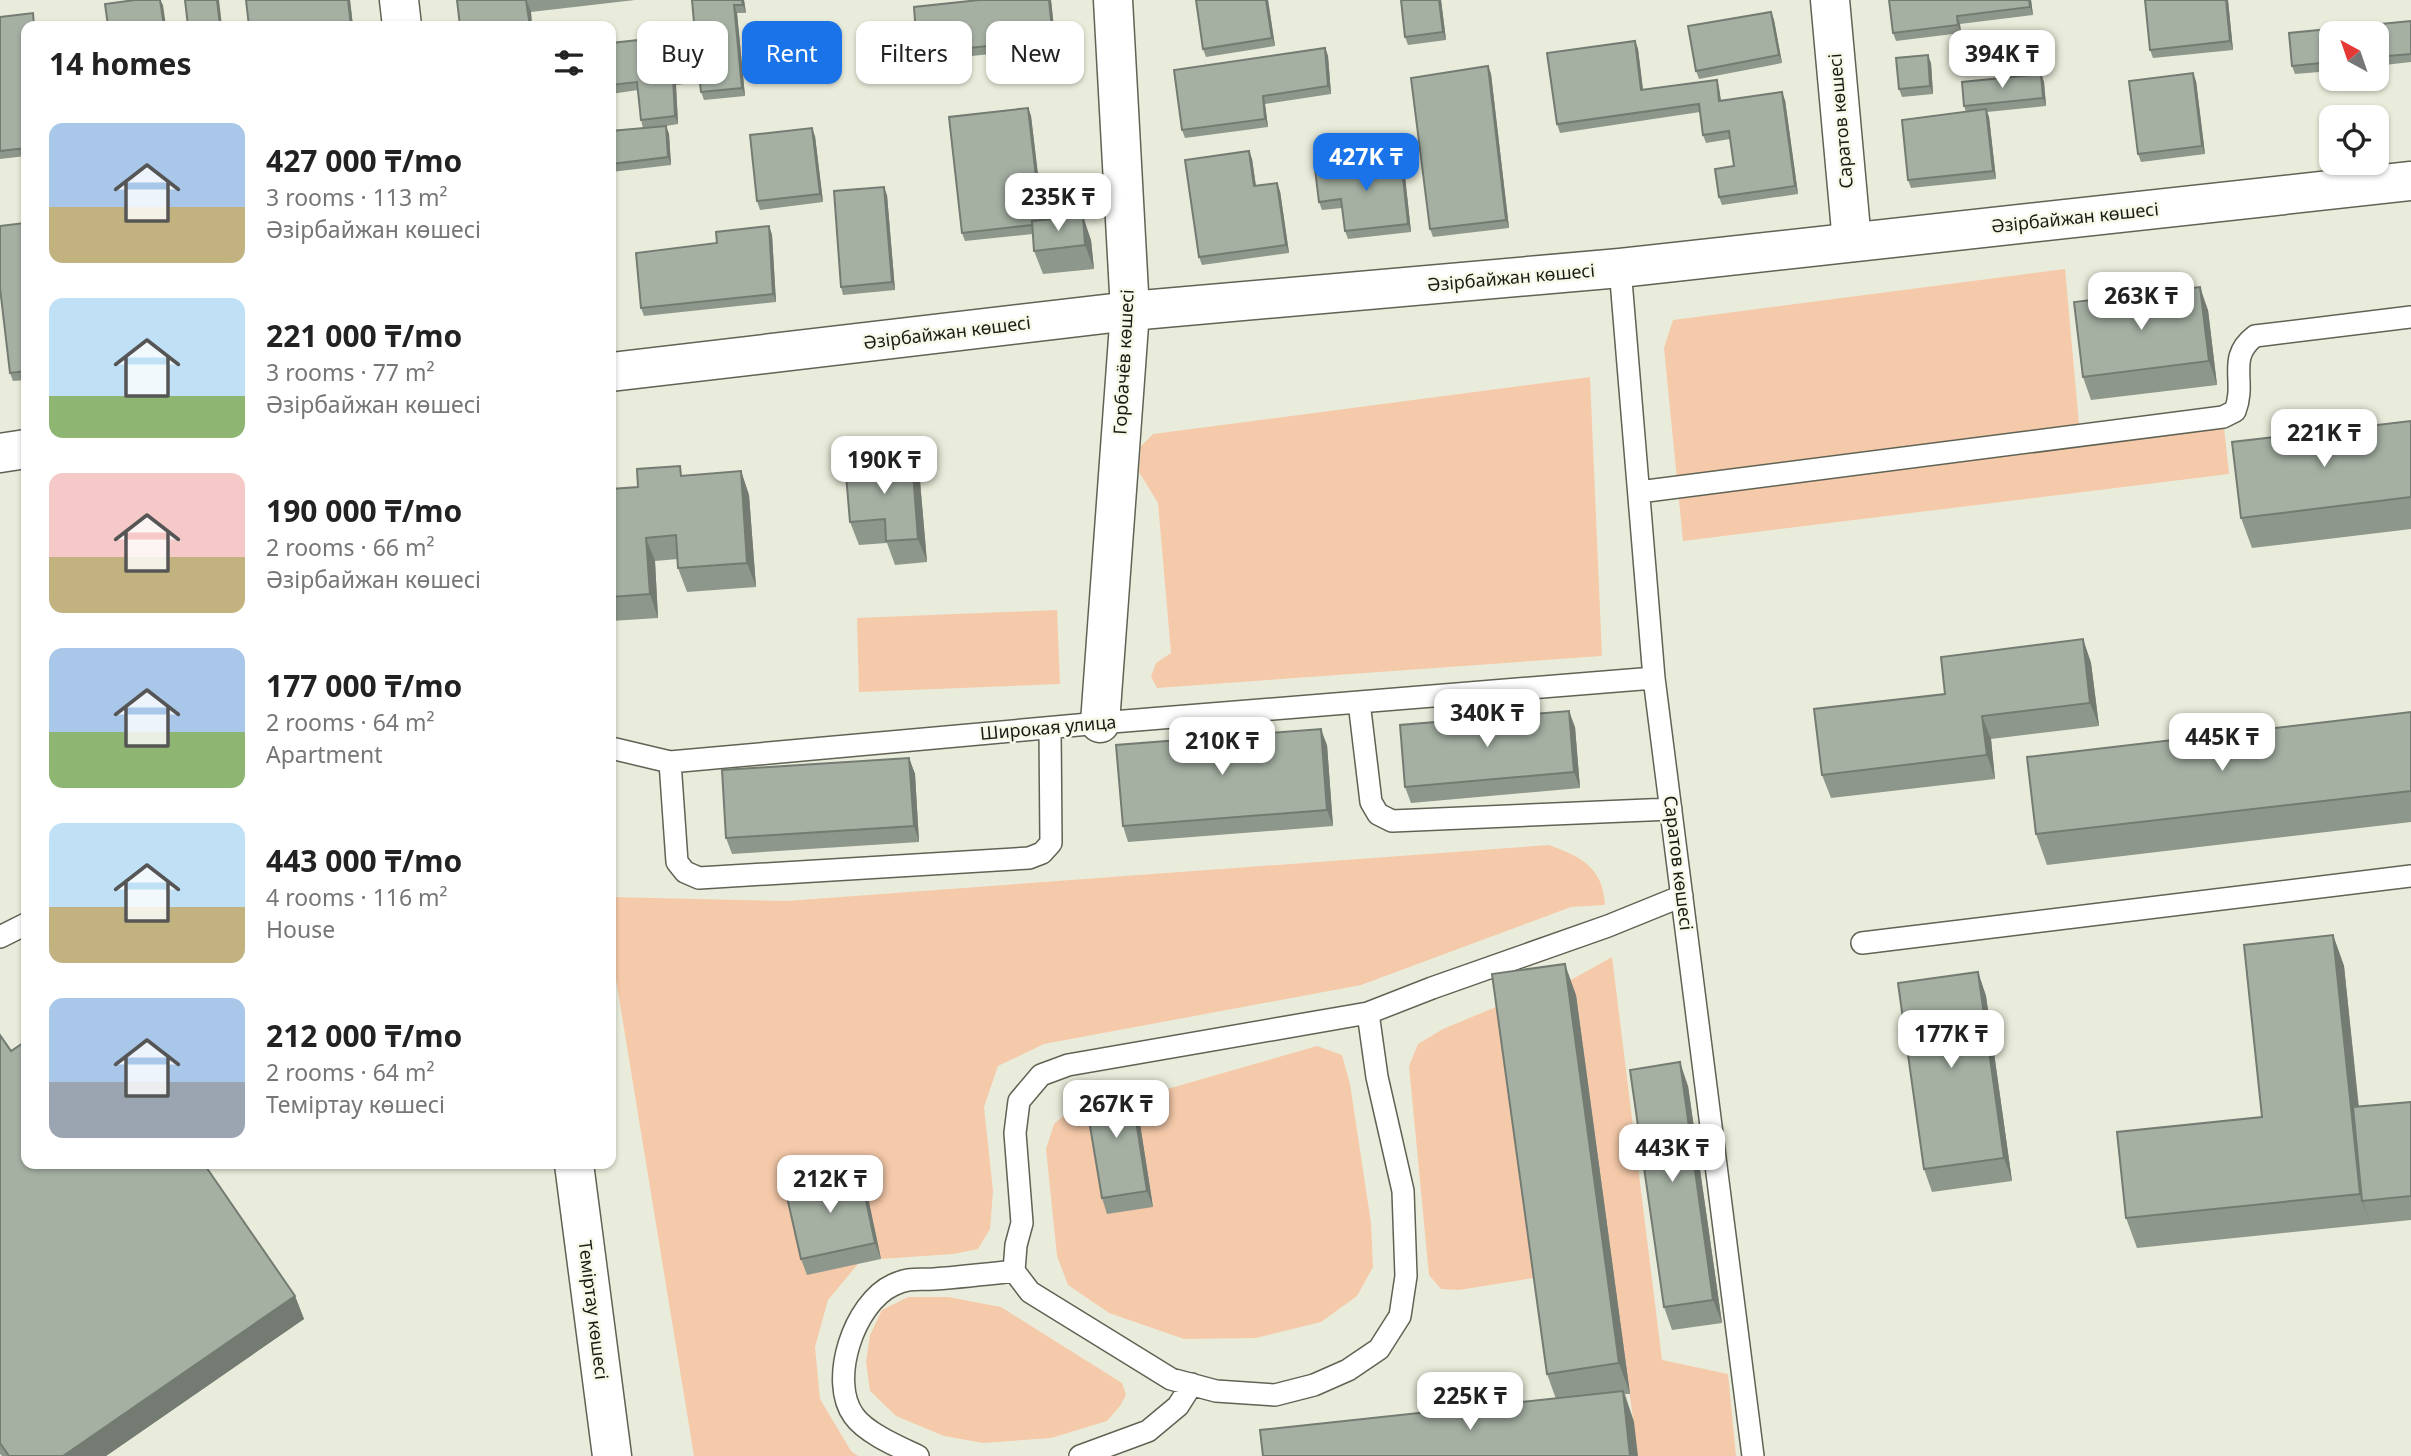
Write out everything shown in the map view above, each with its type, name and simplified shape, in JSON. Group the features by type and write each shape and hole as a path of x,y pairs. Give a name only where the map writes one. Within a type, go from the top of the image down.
{"main road":[{"path":"399,0 401,21"},
{"name":"Горбачёв көшесі","path":"1100,723 1130,311 1113,0"},
{"name":"Саратов көшесі","path":"1830,0 1852,242"},
{"name":"Әзірбайжан көшесі","path":"616,371 1130,311 1620,268 2411,181"},
{"path":"0,453 21,450"},
{"name":"Теміртау көшесі","path":"575,1169 612,1456"}],"lane":[{"name":"Саратов көшесі","path":"1620,268 1654,678 1753,1456"},
{"path":"1639,492 2223,417 2235,411 2241,397 2238,360 2243,345 2255,335 2411,317"},
{"name":"Широкая улица","path":"616,749 670,762 1100,723 1654,678"},
{"path":"1359,702 1371,802 1378,814 1392,821 1671,810"},
{"path":"670,762 677,862 685,872 699,878 1029,858 1042,853 1051,843 1050,728"},
{"path":"1862,943 2411,876"},
{"path":"1368,1013 1377,1077 1403,1191 1406,1276 1400,1316 1379,1349 1348,1370 1314,1385 1275,1395 1216,1391 1171,1379 1030,1292 1014,1271 1016,1245 1022,1223 1015,1133 1019,1101 1041,1075 1068,1065 1368,1013 1682,896"},
{"path":"0,937 21,926"},
{"path":"918,1456 883,1439 854,1416 843,1386 847,1347 867,1306 889,1286 910,1278 931,1279 1014,1271"},
{"path":"1080,1456 1148,1431 1178,1406 1192,1384"}],"shaded area":[{"path":"2065,269 2080,435 2223,417 2229,474 1683,541 1664,348 1673,320"},
{"path":"1590,377 1602,656 1157,688 1151,677 1156,663 1171,653 1158,503 1139,472 1141,446 1153,434"},
{"path":"1057,610 1060,684 859,692 857,618"},
{"path":"1549,845 1580,859 1595,872 1600,881 1605,905 1571,907 1361,985 1044,1044 998,1066 984,1107 993,1191 990,1229 978,1249 953,1254 881,1259 866,1188 858,1264 828,1300 815,1347 820,1399 851,1451 858,1456 694,1456 616,980 616,897 786,901"},
{"path":"1612,957 1662,1360 1728,1374 1736,1456 1638,1456 1576,995 1535,1000"},
{"path":"1503,1004 1540,1277 1459,1290 1441,1289 1429,1275 1409,1066 1418,1044 1443,1029"},
{"path":"1317,1046 1342,1055 1350,1084 1371,1223 1373,1267 1357,1296 1321,1322 1256,1338 1184,1339 1109,1313 1068,1285 1057,1256 1046,1149 1054,1124 1068,1112 1090,1106 1153,1206 1136,1098"},
{"path":"908,1297 948,1297 1001,1307 1122,1383 1126,1395 1107,1421 1051,1438 983,1443 944,1436 896,1416 870,1391 866,1362 870,1335 882,1310"}],"building":[{"path":"160,0 163,21 107,21 105,4"},
{"path":"185,0 217,0 219,21 187,21"},
{"path":"246,0 348,0 350,21 248,21"},
{"path":"457,0 526,0 529,21 459,21"},
{"path":"692,0 742,0 743,5 734,5 742,88 701,92 700,84 728,84 728,21 694,21"},
{"path":"979,0 1049,0 1051,21 986,21 986,46 972,48 972,21 915,21 914,7"},
{"path":"1196,0 1266,0 1272,38 1203,49"},
{"path":"1401,0 1439,0 1443,32 1405,37"},
{"path":"1889,0 2029,0 2030,7 1957,16 1958,25 1893,33"},
{"path":"2145,0 2226,0 2230,41 2150,50"},
{"path":"1771,12 1779,55 1696,71 1688,26"},
{"path":"33,13 34,21 21,21 21,149 0,151 0,17"},
{"path":"2411,21 2411,54 2389,56 2389,23"},
{"path":"2319,30 2319,63 2292,66 2289,33"},
{"path":"637,40 637,82 616,84 616,42"},
{"path":"1635,41 1641,90 1717,80 1719,101 1782,92 1795,186 1719,197 1715,169 1734,166 1729,131 1703,135 1699,104 1557,124 1547,53"},
{"path":"1325,48 1328,86 1263,96 1265,119 1182,130 1174,70"},
{"path":"1928,55 1930,86 1899,89 1896,58"},
{"path":"1488,66 1506,220 1430,229 1411,78"},
{"path":"2193,73 2202,146 2138,154 2129,81"},
{"path":"2041,74 2043,98 1964,106 1962,82"},
{"path":"637,84 673,84 675,116 641,120"},
{"path":"1028,108 1041,220 1032,221 1032,225 962,233 949,117"},
{"path":"1986,109 1993,171 1908,180 1902,120"},
{"path":"666,126 668,157 616,163 616,131"},
{"path":"812,128 820,194 757,201 750,135"},
{"path":"1249,151 1254,186 1277,183 1286,245 1199,257 1185,160"},
{"path":"1401,159 1408,224 1345,231 1341,199 1319,202 1315,169"},
{"path":"884,187 892,282 841,287 834,191"},
{"path":"1083,216 1085,245 1034,251 1032,221"},
{"path":"21,223 21,372 10,373 0,288 0,226"},
{"path":"769,226 773,294 641,308 636,253 717,243 716,232"},
{"path":"2200,287 2209,361 2083,377 2074,302"},
{"path":"2411,421 2411,497 2241,518 2232,442"},
{"path":"912,458 918,539 886,541 885,519 850,522 845,463"},
{"path":"680,466 681,476 741,471 747,563 678,568 676,535 646,538 650,594 616,597 616,489 638,487 637,469"},
{"path":"2083,639 2090,703 1982,716 1987,755 1822,775 1814,709 1945,694 1941,657"},
{"path":"1569,711 1574,772 1405,787 1400,725"},
{"path":"2411,712 2411,791 2036,834 2027,757"},
{"path":"1321,729 1327,810 1123,826 1116,745"},
{"path":"909,758 914,826 726,838 722,770"},
{"path":"2333,935 2360,1194 2126,1218 2117,1132 2262,1117 2244,945"},
{"path":"1565,964 1619,1363 1547,1374 1492,974"},
{"path":"1978,972 2004,1158 1924,1169 1898,983"},
{"path":"0,1035 11,1051 21,1044 21,1169 207,1169 295,1296 63,1456 9,1456 0,1443"},
{"path":"1680,1062 1713,1300 1664,1307 1630,1070"},
{"path":"1130,1082 1147,1191 1102,1198 1084,1090"},
{"path":"2411,1102 2411,1196 2362,1201 2353,1107"},
{"path":"860,1172 875,1243 801,1259 785,1188"},
{"path":"1623,1391 1630,1456 1263,1456 1260,1430"}]}
